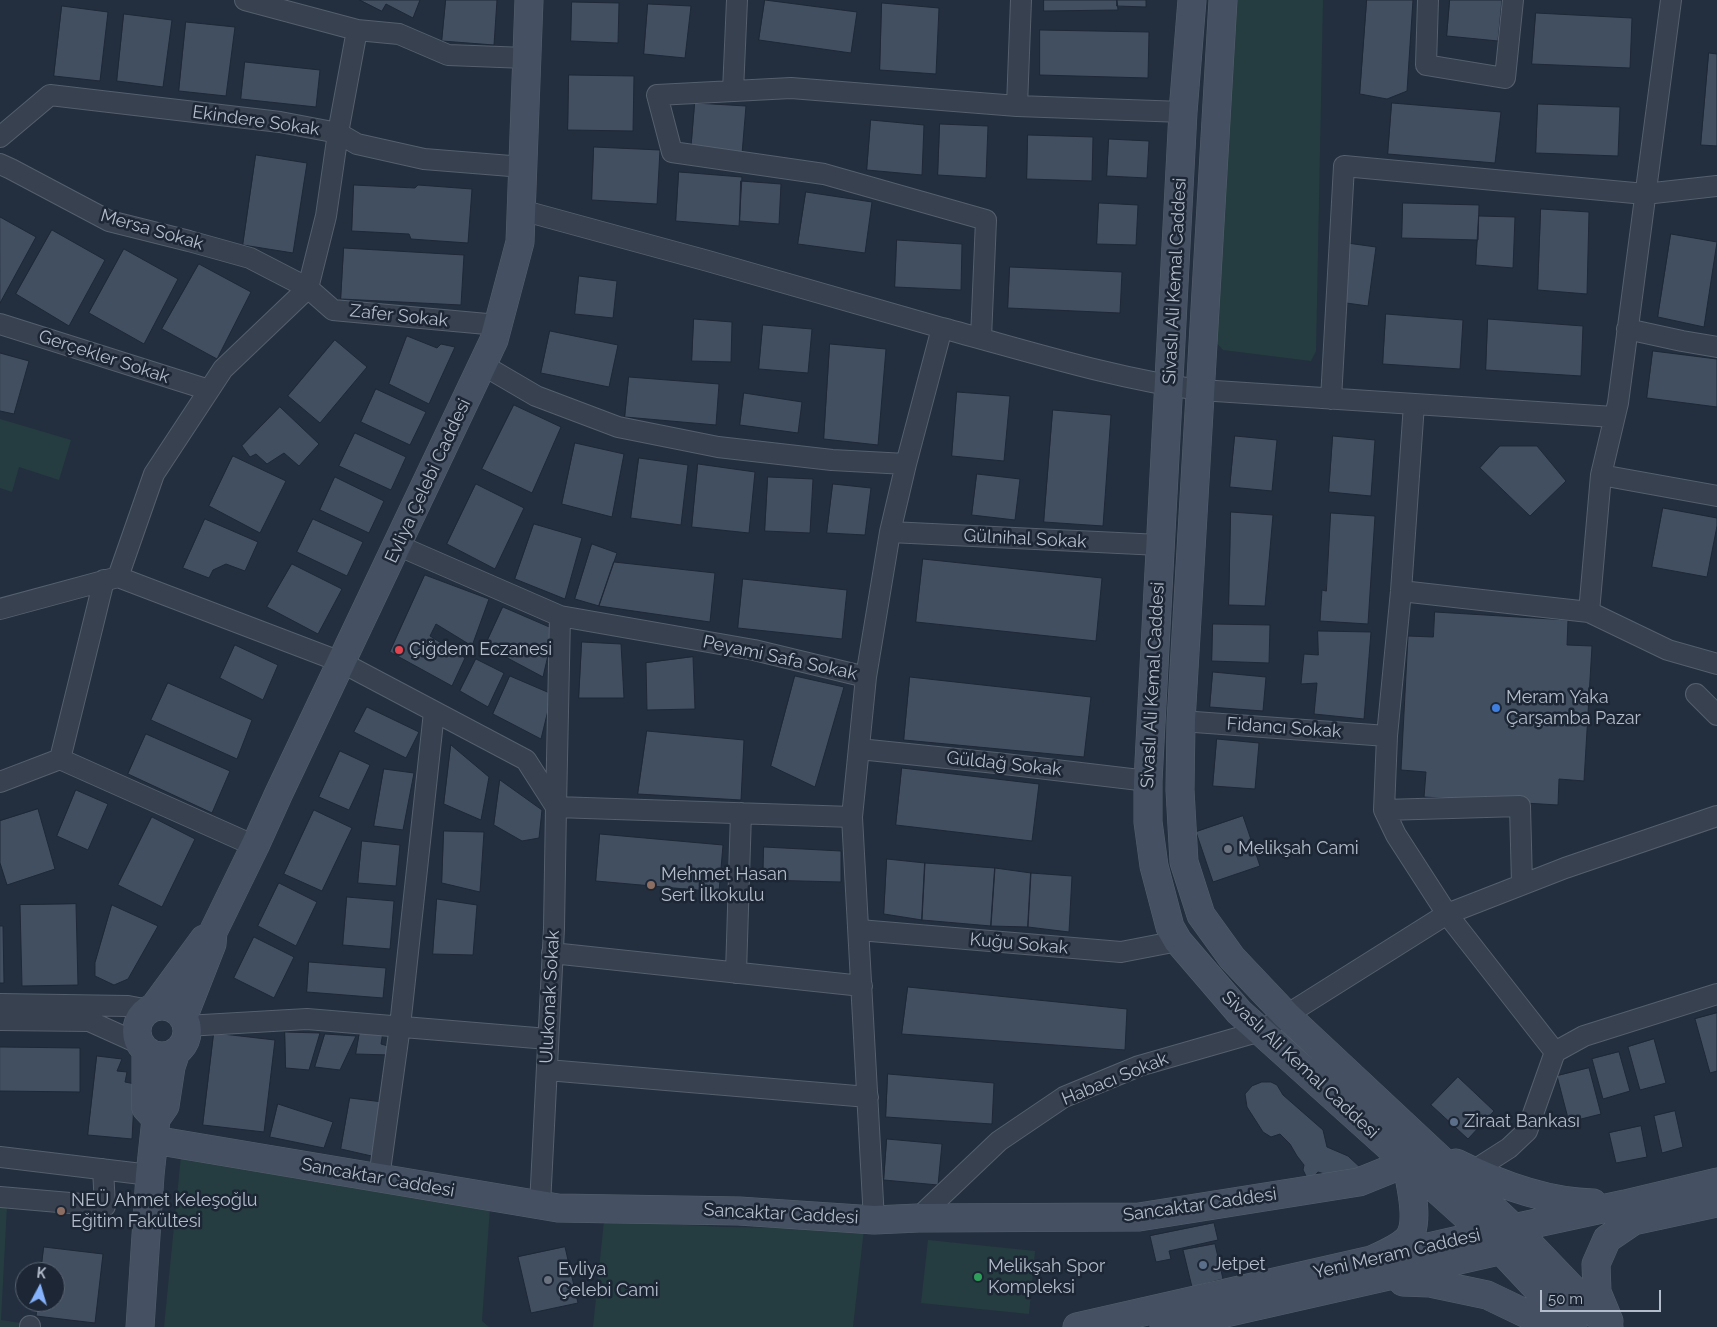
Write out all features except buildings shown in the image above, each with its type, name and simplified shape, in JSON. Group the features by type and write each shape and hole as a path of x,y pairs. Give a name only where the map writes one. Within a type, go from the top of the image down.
{"main road":[{"name":"Evliya Çelebi Caddesi","path":"185,1022 212,944 213,932 494,340 520,242 529,0"},
{"name":"Sivaslı Ali Kemal Caddesi","path":"1192,0 1183,112 1148,781 1148,822 1154,866 1170,926 1178,941 1239,1012 1406,1162 1508,1239"},
{"name":"Sivaslı Ali Kemal Caddesi","path":"1223,0 1181,720 1180,790 1184,862 1201,915 1232,958 1286,1015 1433,1151 1508,1239"},
{"name":"Evliya Çelebi Caddesi","path":"152,1009 204,939 213,932"},
{"path":"140,1327 150,1175 155,1129 165,1106 171,1067 176,1052 184,1042 186,1034 185,1022 177,1012 162,1006 152,1009 141,1017 136,1032 143,1047 146,1108 155,1129"},
{"path":"143,1047 156,1056 164,1056 176,1052"},
{"name":"Sancaktar Caddesi","path":"155,1129 379,1178 558,1208 739,1210 874,1220 918,1218 1139,1217 1359,1182 1406,1162"},
{"path":"1433,1151 1473,1172 1526,1192 1571,1203 1628,1213 1607,1239 1596,1264 1597,1292 1610,1327"},
{"path":"1370,1271 1408,1238 1414,1218 1406,1162"},
{"name":"Yeni Meram Caddesi","path":"1164,1327 1370,1271 1508,1239 1628,1213 1715,1200"},
{"path":"1508,1239 1573,1327"},
{"path":"1508,1239 1610,1327"},
{"path":"1370,1271 1486,1295 1554,1327"},
{"name":"Yeni Meram Caddesi","path":"1078,1327 1370,1271"}],"street":[{"path":"244,0 357,30 399,34 448,55 526,58"},
{"path":"734,91 737,0"},
{"path":"1017,106 1021,0"},
{"path":"1428,0 1426,65 1505,78 1513,0"},
{"path":"1589,612 1601,475 1614,417 1628,329 1671,0"},
{"path":"60,759 111,579 154,474 223,369 308,288 326,216 338,133 357,30"},
{"path":"981,338 986,220 824,174 672,152 657,95 791,88 1017,106 1183,112"},
{"name":"Ekindere Sokak","path":"0,137 50,95 280,122 338,133 357,144 424,159 523,167"},
{"name":"Mersa Sokak","path":"0,164 109,221 250,258 308,288"},
{"path":"1331,399 1344,166 1646,194 1717,186"},
{"path":"521,210 1063,362 1169,386 1200,390 1614,417"},
{"name":"Zafer Sokak","path":"308,288 333,310 498,325"},
{"name":"Gerçekler Sokak","path":"0,324 209,390"},
{"path":"866,677 890,532 942,328"},
{"path":"1628,329 1717,347"},
{"path":"483,365 536,396 618,427 718,447 832,460 906,464"},
{"path":"1414,404 1401,591 1387,736 1384,810 1396,835 1447,914 1555,1052"},
{"path":"1601,475 1717,496"},
{"name":"Gülnihal Sokak","path":"890,532 1160,545"},
{"name":"Peyami Safa Sokak","path":"397,545 560,616 754,650 866,677 852,817 874,1220"},
{"path":"0,609 111,579 341,662 526,760 552,800 741,813 852,817"},
{"path":"1401,591 1589,612 1668,650 1717,664"},
{"name":"Ulukonak Sokak","path":"540,1204 552,953 552,800 560,616"},
{"path":"1696,694 1717,715"},
{"path":"379,1178 400,1026 434,712"},
{"name":"Fidancı Sokak","path":"1181,720 1387,736"},
{"name":"Güldağ Sokak","path":"859,749 996,762 1148,781"},
{"path":"0,782 60,759 255,846"},
{"path":"1384,810 1520,806 1522,884"},
{"path":"736,973 741,813"},
{"name":"Habacı Sokak","path":"918,1218 999,1142 1064,1097 1139,1066 1261,1031 1447,914 1565,868 1717,816"},
{"name":"Kuğu Sokak","path":"859,930 1122,952 1178,941"},
{"path":"552,953 862,986"},
{"path":"1473,1172 1509,1148 1527,1131 1555,1052 1584,1036 1717,994"},
{"path":"0,1004 128,1006 152,1009"},
{"path":"185,1022 307,1019 548,1039"},
{"path":"0,1020 89,1021 143,1047"},
{"path":"547,1070 868,1097"},
{"path":"0,1157 150,1175"},
{"path":"0,1197 105,1206 104,1169"}],"green space":[{"path":"1235,0 1323,0 1316,351 1311,361 1223,350 1213,339"},
{"path":"0,419 71,440 59,480 19,467 12,492 0,488"},
{"path":"181,1156 490,1208 482,1321 489,1327 164,1327"},
{"path":"0,1205 7,1206 1,1320 27,1324 27,1327 0,1327"},
{"path":"604,1221 725,1227 864,1229 853,1327 593,1327"},
{"name":"Melikşah Spor Kompleksi","path":"928,1240 1035,1251 1029,1314 921,1303"}],"place":[{"name":"Çiğdem Eczanesi","path":"399,650"},
{"name":"Meram Yaka Çarşamba Pazar","path":"1496,708"},
{"name":"Melikşah Cami","path":"1228,849"},
{"name":"Mehmet Hasan Sert İlkokulu","path":"651,885"},
{"name":"Ziraat Bankası","path":"1454,1122"},
{"name":"NEÜ Ahmet Keleşoğlu Eğitim Fakültesi","path":"61,1211"},
{"name":"Jetpet","path":"1203,1265"},
{"name":"Melikşah Spor Kompleksi","path":"978,1277"},
{"name":"Evliya Çelebi Cami","path":"548,1280"}]}
